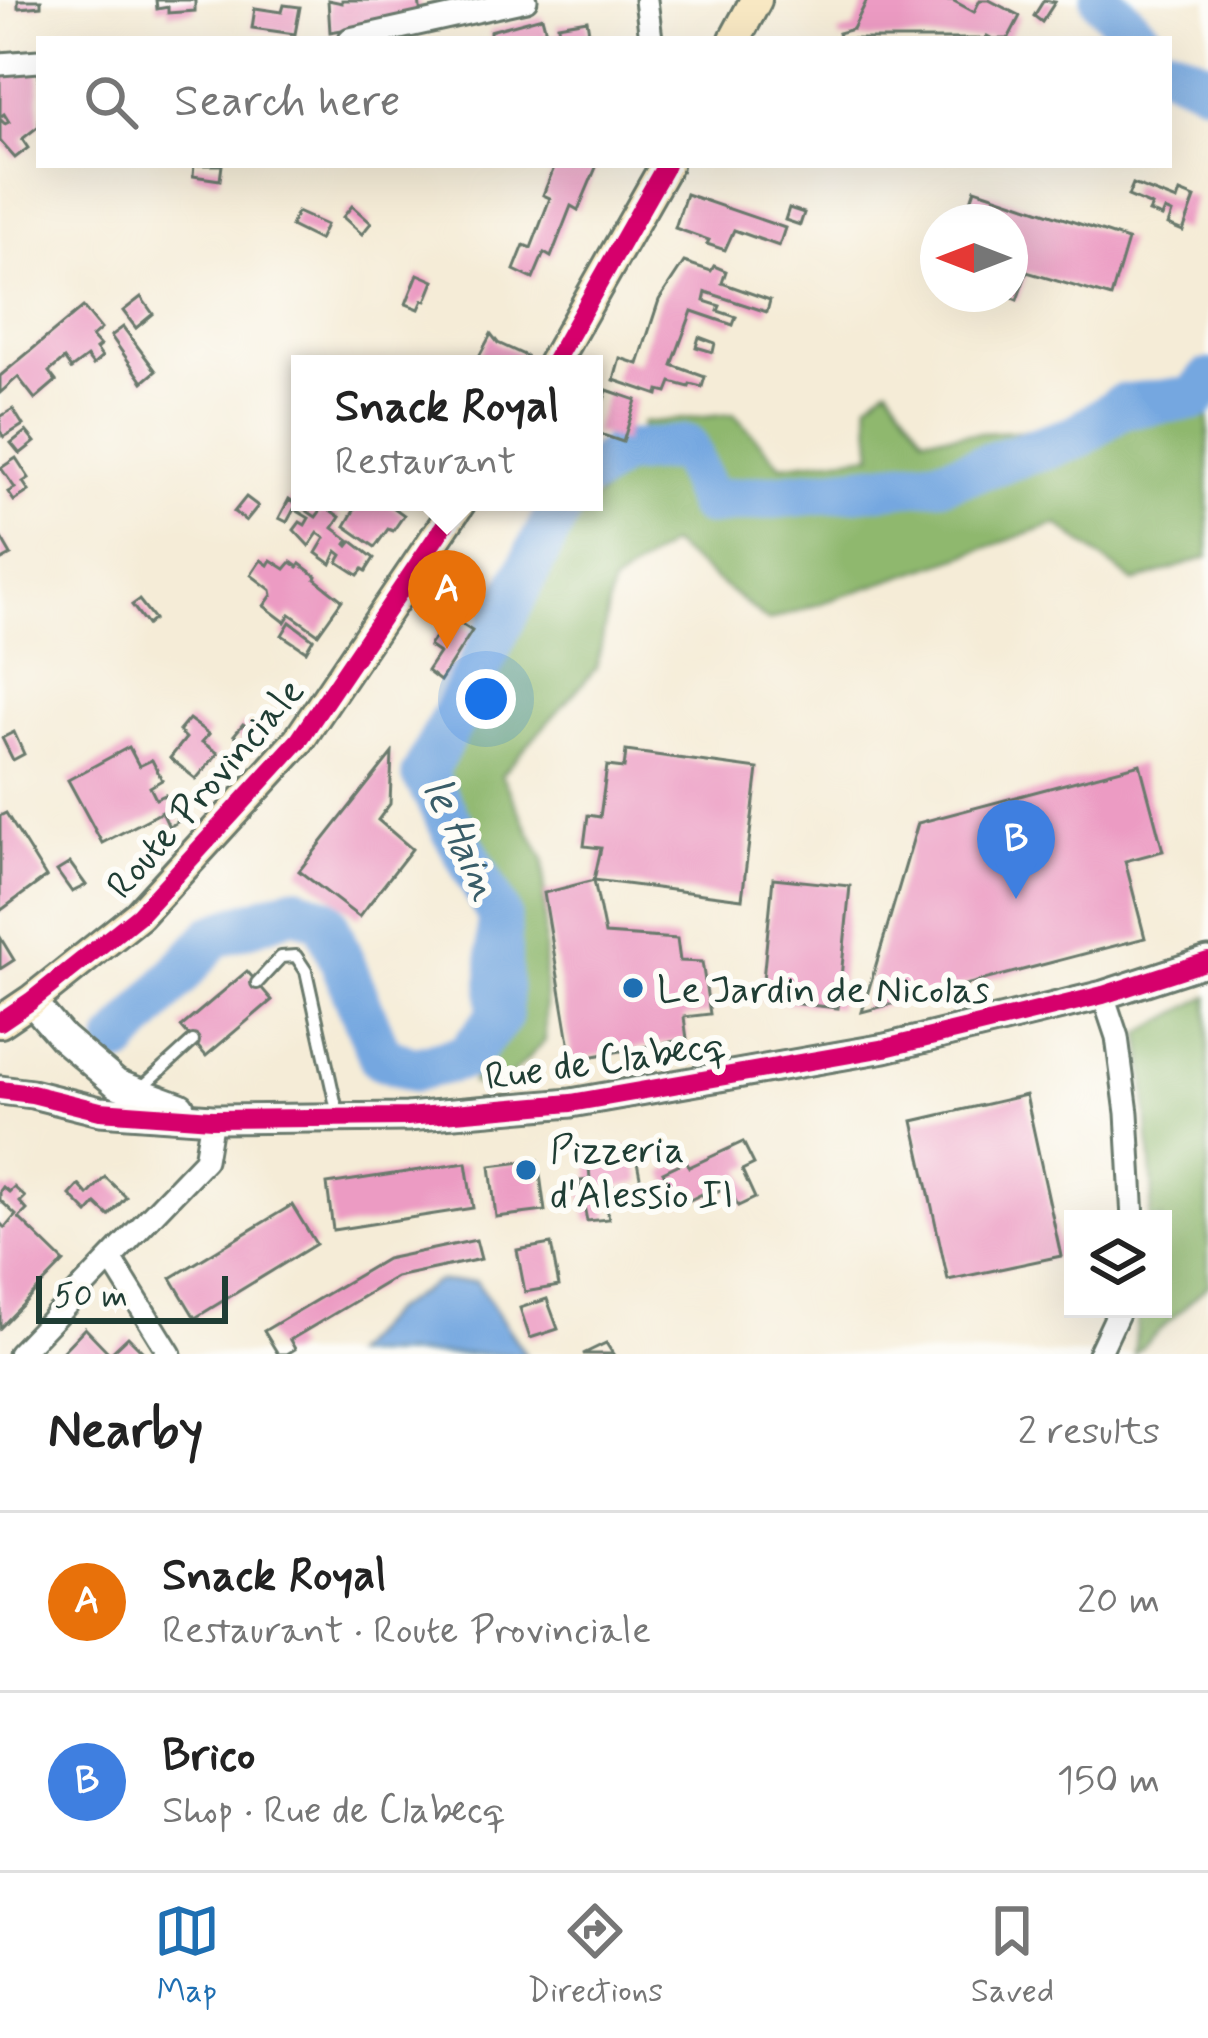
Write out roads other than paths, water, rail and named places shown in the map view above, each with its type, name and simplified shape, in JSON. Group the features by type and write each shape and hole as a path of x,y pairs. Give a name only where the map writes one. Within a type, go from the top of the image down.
{"main road":[{"path":"737,36 756,0"},
{"path":"558,355 664,168"},
{"name":"Route Provinciale","path":"0,1022 139,915 299,740 454,511"}],"street":[{"path":"437,0 464,14"},
{"path":"364,36 526,0"},
{"path":"646,0 652,36"},
{"path":"0,64 36,61"},
{"name":"Rue de Clabecq","path":"0,1090 100,1111 212,1119 407,1117 572,1103 885,1048 1103,995 1208,961"},
{"path":"1103,995 1120,1056 1132,1210"},
{"name":"Rue de Clabecq","path":"31,1001 63,1038 116,1084 212,1119"},
{"path":"19,1354 205,1160 212,1119"},
{"path":"111,1259 170,1354"},
{"path":"1099,1354 1116,1318"}],"lane":[{"path":"257,983 281,957 296,956 307,970 338,1118"},
{"path":"137,1091 193,1041"}],"water":[{"path":"476,1281 525,1354 350,1354 390,1312 436,1282"}],"waterway":[{"name":"le Hain","path":"1103,0 1138,36"},
{"name":"le Hain","path":"1172,68 1208,84"},
{"name":"le Hain","path":"603,466 620,453 686,447 708,503 945,479 1077,437 1122,406 1195,398 1208,381"},
{"name":"le Hain","path":"119,1042 214,936 295,908 325,920 381,1057 414,1069 466,1057 500,1016 499,915 424,774 558,511"}],"place":[{"name":"Snack Royal","path":"447,649"},
{"name":"Brico","path":"1016,899"},
{"name":"Le Jardin de Nicolas","path":"633,988"},
{"name":"Pizzeria d'Alessio II","path":"526,1170"}]}
